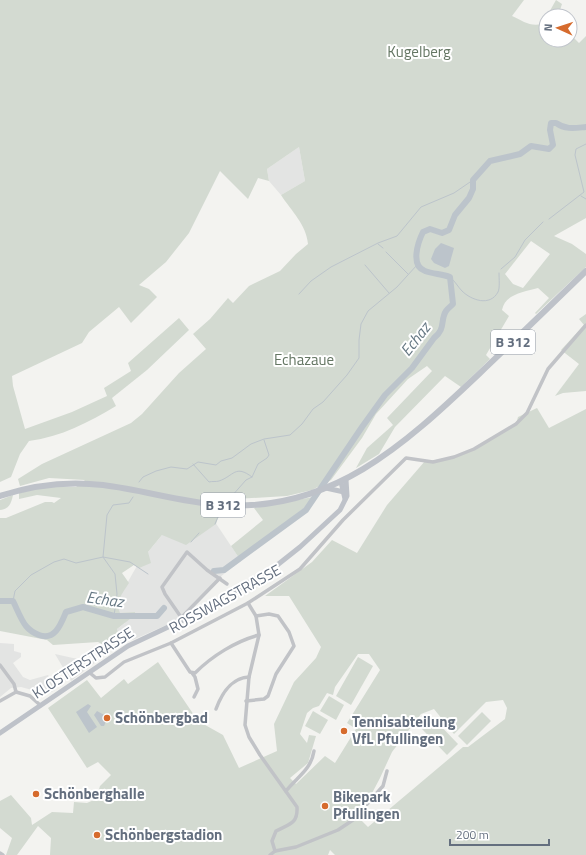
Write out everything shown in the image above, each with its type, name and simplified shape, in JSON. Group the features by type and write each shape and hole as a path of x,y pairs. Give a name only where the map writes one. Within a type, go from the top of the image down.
{"main road":[{"name":"B 312","path":"0,496 37,487 76,484 109,486 196,502 231,505 266,504 299,497 324,489 343,481 379,460 439,412 586,271"},
{"path":"343,481 345,500"},
{"name":"KLOSTERSTRASSE","path":"0,733 128,646 227,596 276,566 300,547 337,513 345,500 348,489 343,481"},
{"path":"324,489 344,492"}],"street":[{"name":"ROSSWAGSTRASSE","path":"90,673 93,677 102,679 124,662 171,643 248,603 300,569 343,520 406,458 433,462 454,457 474,449 516,424 527,413 548,369 586,325"},
{"path":"337,513 343,520"},
{"path":"220,578 182,619 162,587 187,552 206,569 220,578 227,584"},
{"path":"248,603 256,616 259,635 249,677 246,700 246,725 249,737 297,807 298,817 295,821 276,831 272,841 276,851"},
{"path":"246,700 266,698 276,674 294,646 289,632 278,616 269,614 256,616"},
{"path":"192,673 207,661 235,644 259,635"},
{"path":"171,643 196,677 198,689 194,697"},
{"path":"0,665 14,684 16,692"},
{"path":"216,709 227,688 241,678 249,677"},
{"path":"0,701 16,692 30,696 40,705"},
{"path":"286,792 294,780 311,766 314,751"},
{"path":"270,855 276,851 304,844 338,830 353,820 383,786 387,771"}],"shaded area":[{"path":"299,147 305,181 281,195 269,181 267,169"},
{"path":"441,243 454,248 449,266 445,268 434,263 431,259 435,249"},
{"path":"211,516 241,561 220,577 180,619 135,639 122,643 117,629 125,623 118,611 118,604 121,594 138,564 168,528"},
{"path":"0,643 14,644 14,651 21,653 21,657 13,663 23,677 30,680 48,675 55,685 55,690 42,697 32,690 21,687 11,688 0,697"},
{"path":"55,654 73,658 97,661 71,681"},
{"path":"88,704 91,706 87,712 97,727 89,733 76,712"},
{"path":"97,711 108,717 104,726 101,726 94,715"}],"green space":[{"path":"0,0 524,0 512,16 527,23 538,25 538,48 578,48 578,42 579,43 586,36 586,218 554,236 572,244 586,254 586,267 536,314 535,313 549,298 538,288 521,292 507,300 502,310 509,316 486,355 490,359 461,387 445,376 395,427 379,454 356,468 367,448 393,425 387,418 432,371 427,366 408,379 376,414 362,438 331,480 312,490 287,496 235,499 229,498 216,524 186,545 162,535 148,552 151,563 139,568 134,565 122,573 129,583 120,597 118,605 120,613 135,612 135,615 117,629 122,643 112,649 98,642 53,645 47,640 0,631 0,518 6,518 45,502 54,503 61,498 37,495 19,499 19,493 45,487 76,487 85,480 49,478 20,486 18,479 42,464 131,423 142,414 179,373 206,349 193,334 210,319 228,298 233,303 249,286 280,271 308,244 307,237 298,218 281,195 305,181 299,147 267,169 269,181 258,178 248,199 220,171 189,233 166,262 139,285 149,289 157,297 131,323 119,307 89,332 82,343 12,376 13,386 25,429 72,412 107,396 104,388 131,371 128,363 179,318 189,330 147,370 112,398 116,406 96,418 74,428 52,436 29,441 20,454 11,477 0,482","holes":["531,241 550,254 523,288 513,284 505,274"]},
{"path":"556,0 562,4 561,8 552,8"},
{"path":"586,314 586,391 563,393 555,396 579,364 561,350 584,325 579,319"},
{"path":"537,408 549,428 586,409 586,855 335,855 330,850 328,855 50,855 51,838 38,826 17,855 6,855 12,838 0,828 0,801 11,795 31,818 32,825 52,812 73,813 74,802 87,803 96,799 100,786 111,775 98,762 87,768 48,708 87,680 101,698 124,679 128,684 158,662 198,721 223,735 239,768 277,751 274,724 294,682 316,658 321,647 289,596 265,596 312,562 332,540 357,553 387,505 425,461 450,457 473,448 516,424 518,417","holes":["358,654 369,654 380,670 347,723 356,729 335,763 325,756 296,784 290,778 308,763 316,736 309,735 307,743 300,734 307,713 313,708 319,706 327,693 333,695 335,687","503,700 507,708 505,719 468,747 463,747 368,827 359,818 392,752 421,714 434,709 454,734 486,702"]},
{"path":"13,495 9,506 0,510 0,500"},
{"path":"313,497 308,505 239,558 231,546 263,520 254,508"},
{"path":"358,657 373,666 351,705 336,696"},
{"path":"329,696 344,705 336,720 320,711"},
{"path":"313,711 328,720 320,734 305,726"},
{"path":"482,712 491,721 467,745 458,736"},
{"path":"433,718 458,744 447,755 422,729"}],"waterway":[{"name":"Echaz","path":"214,571 224,570 306,510 385,395 412,368 434,338 438,335 444,314 453,304 450,277 425,271 420,268 416,259 416,253 423,232 430,229 442,233 449,230 455,215 469,198 473,189 473,180 490,161 520,154 531,146 549,149 553,145 550,130 551,123 556,123 567,128 586,127"},
{"path":"549,219 584,192 575,155 576,149 586,144"},
{"path":"299,294 311,281 331,267 378,243 397,236 421,207 454,193 473,180"},
{"path":"581,196 586,199"},
{"path":"501,269 515,257 525,240 543,222"},
{"path":"378,244 383,248"},
{"path":"386,252 408,274"},
{"path":"365,265 389,293"},
{"path":"139,482 143,477 156,471 171,467 187,469 198,462 216,465 221,461 232,458 251,444 264,439 290,435 302,424 313,409 323,402 347,375 359,358 361,324 368,311 397,287 417,265"},
{"path":"450,277 470,297 485,301 495,297 498,292 499,273"},
{"path":"231,497 246,480 252,477 258,464 269,455 264,440"},
{"path":"193,464 209,482 219,481 238,471 242,471 252,477"},
{"path":"133,497 129,503 113,505 107,515 103,557 130,562 148,574"},
{"path":"215,524 220,512"},
{"path":"191,542 199,533"},
{"path":"13,601 15,591 31,575 54,562 64,559 76,563 103,557 115,574 117,594 114,616"},
{"name":"Echaz","path":"0,601 13,601 22,621 28,628 39,635 45,636 49,636 57,630 66,612 83,607 114,616 157,616 164,608"}],"place":[{"name":"Schönbergbad","path":"107,718"},
{"name":"Tennisabteilung VfL Pfullingen","path":"344,731"},
{"name":"Schönberghalle","path":"36,794"},
{"name":"Bikepark Pfullingen","path":"325,806"},
{"name":"Schönbergstadion","path":"97,835"}],"park label":[{"name":"Kugelberg","path":"419,52"},
{"name":"Echazaue","path":"304,360"}]}
